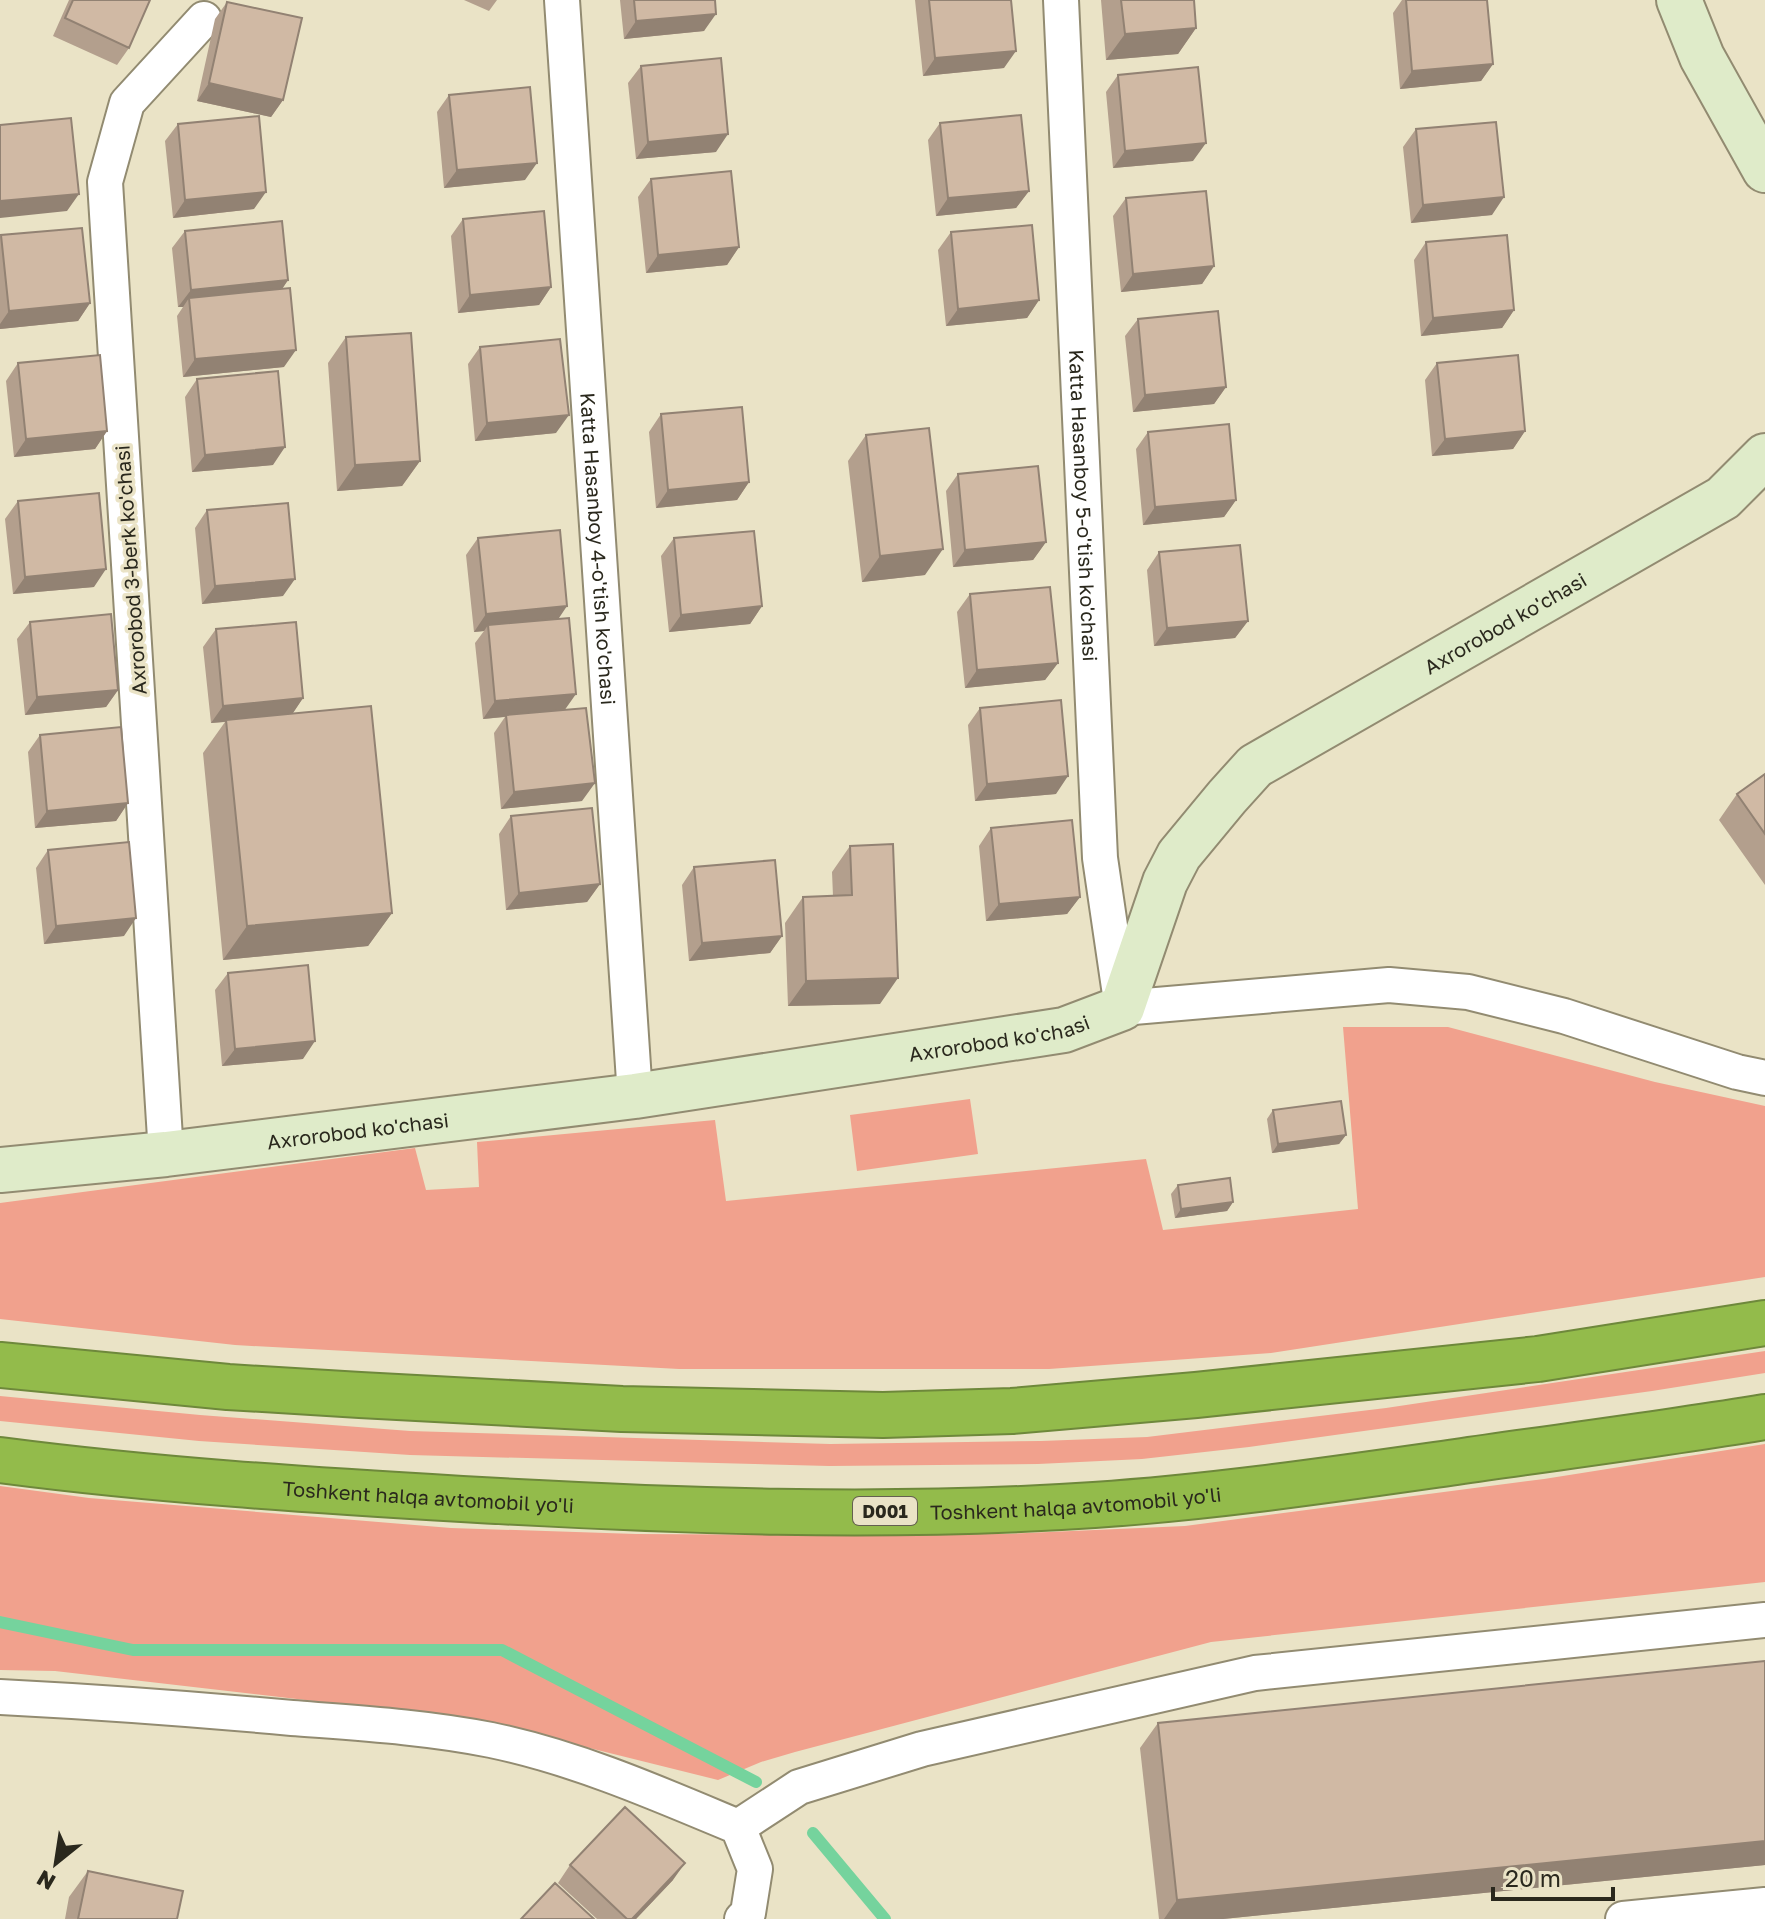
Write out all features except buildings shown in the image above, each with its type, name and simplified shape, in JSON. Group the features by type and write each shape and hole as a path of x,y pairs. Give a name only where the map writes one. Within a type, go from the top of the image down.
{"highway":[{"path":"0,1365 213,1386 345,1394 622,1409 883,1415 1012,1411 1196,1395 1538,1359 1765,1323"},
{"name":"Toshkent halqa avtomobil yo'li","path":"0,1460 356,1493 559,1505 660,1510 935,1511 1147,1501 1301,1484 1765,1417"}],"street":[{"name":"Katta Hasanboy 4-o'tish ko'chasi","path":"562,0 635,1096"},
{"name":"Katta Hasanboy 5-o'tish ko'chasi","path":"1061,0 1100,858 1122,1008"},
{"path":"1679,0 1702,57 1765,170"},
{"name":"Axrorobod 3-berk ko'chasi","path":"166,1154 105,182 127,103 204,19"},
{"name":"Axrorobod ko'chasi","path":"0,1170 166,1154 635,1096 1064,1030 1122,1008 1165,882 1179,855 1255,766 1723,498 1765,456"},
{"path":"1122,1008 1389,985 1468,992 1564,1016 1737,1072 1765,1078"},
{"path":"738,1827 799,1787 922,1749 1255,1673 1765,1620"},
{"path":"0,1697 115,1703 389,1726 490,1740 552,1756 615,1776 738,1827 755,1869 748,1913 742,1919"},
{"path":"1623,1919 1765,1905"}],"shaded area":[{"path":"1343,1027 1448,1027 1655,1082 1765,1106 1765,1277 1271,1353 1049,1369 679,1369 235,1345 0,1319 0,1203 415,1148 426,1190 479,1187 477,1142 715,1120 726,1201 1146,1159 1163,1230 1358,1209"},
{"path":"970,1099 978,1154 857,1171 850,1115"},
{"path":"1765,1351 1765,1373 1652,1391 1249,1447 1142,1459 1038,1464 829,1466 410,1455 199,1441 0,1421 0,1396 410,1431 830,1444 1147,1437 1386,1408"},
{"path":"1765,1444 1765,1582 1211,1642 795,1752 718,1780 477,1720 55,1671 0,1670 0,1486 89,1498 451,1528 636,1534 1004,1534 1185,1526 1544,1479"}],"waterway":[{"path":"0,1622 133,1650 502,1650 756,1782"},
{"path":"813,1833 885,1919"}]}
